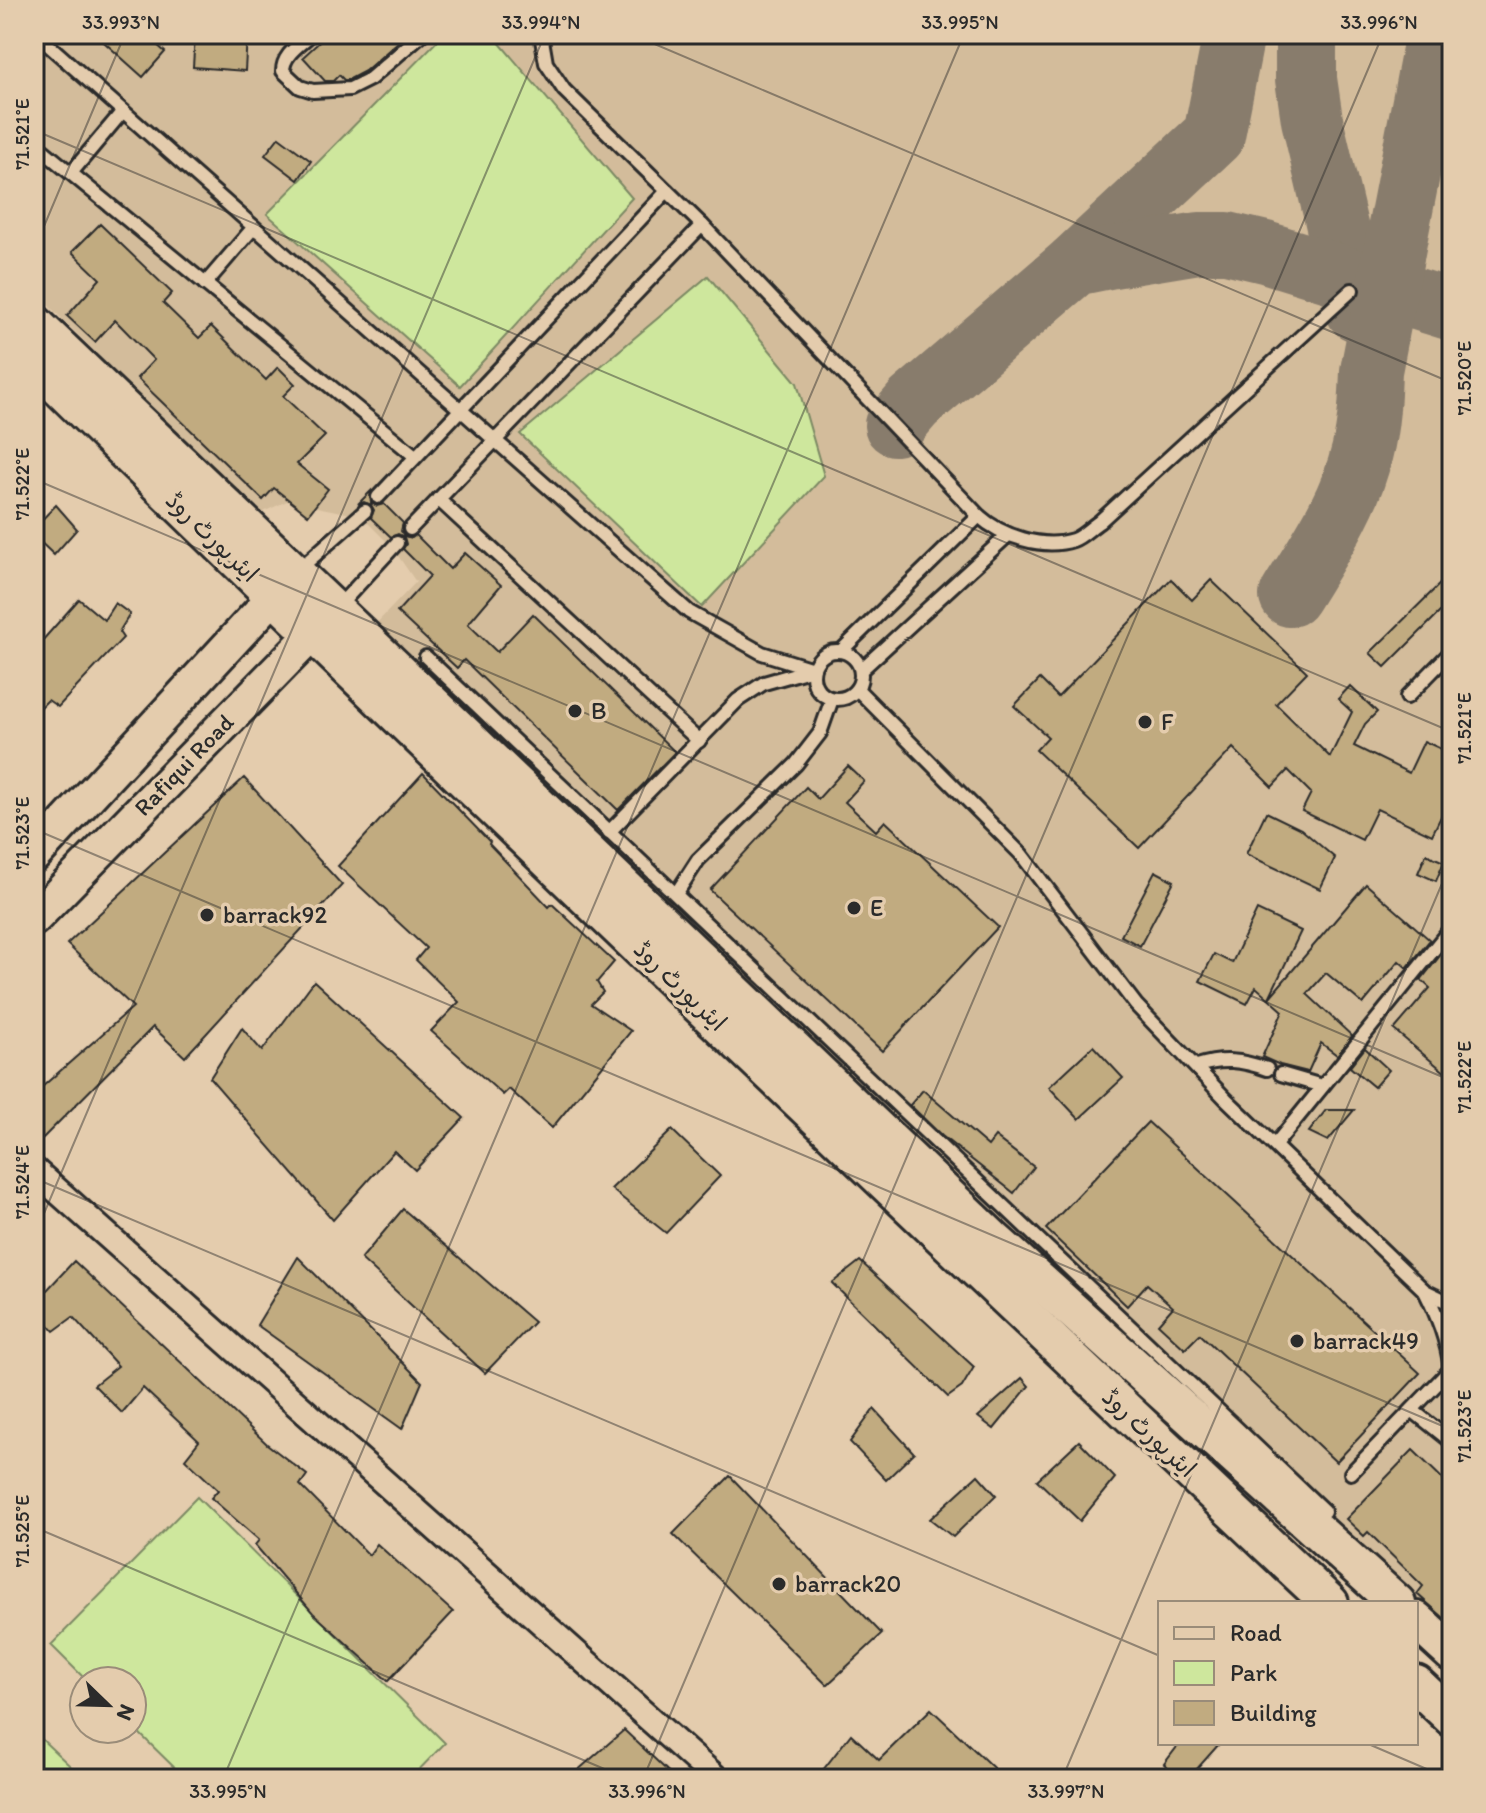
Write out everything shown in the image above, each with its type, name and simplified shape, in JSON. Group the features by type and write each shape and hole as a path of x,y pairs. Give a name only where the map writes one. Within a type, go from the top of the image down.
{"main road":[{"path":"34,323 323,622 992,1238 1395,1601"},
{"name":"ایئرپورٹ روڈ","path":"34,363 284,585"},
{"name":"ایئرپورٹ روڈ","path":"323,622 965,1260 1328,1601"},
{"path":"1418,1622 1452,1653"},
{"path":"1418,1686 1452,1718"}],"street":[{"name":"Rafiqui Road","path":"34,856 284,585"},
{"name":"Rafiqui Road","path":"34,919 323,622"},
{"path":"34,1170 717,1779"}],"lane":[{"path":"36,34 689,612 762,653 813,669"},
{"path":"311,34 285,58 283,71 300,87 313,91 350,89 370,79 422,34"},
{"path":"541,34 546,63 564,90 702,225 979,516 1008,535 1048,542 1074,540 1099,522 1352,290"},
{"path":"71,173 123,111"},
{"path":"34,143 415,456"},
{"path":"378,497 667,191"},
{"path":"410,529 702,225"},
{"path":"205,284 254,227"},
{"path":"438,499 699,741"},
{"path":"284,585 365,511"},
{"path":"609,832 738,700 764,683 813,669 824,654 842,650 979,516"},
{"path":"813,669 816,688 832,699 841,699 857,689 861,670 1008,535"},
{"path":"323,622 397,543"},
{"path":"842,650 851,654 861,670"},
{"path":"1407,697 1452,651"},
{"path":"426,657 1324,1511"},
{"path":"857,689 1021,854 1136,1005 1425,1291 1441,1322 1451,1369 1351,1473"},
{"path":"676,894 698,860 796,764 820,733 832,699"},
{"path":"1275,1145 1452,927"},
{"path":"1197,1066 1233,1059 1267,1069"},
{"path":"1281,1074 1322,1086"},
{"path":"1425,1291 1452,1304"},
{"path":"1412,1410 1452,1442"}],"shaded area":[{"path":"34,34 1452,34 1452,1646 1418,1614 1418,1601 1404,1601 370,630 416,582 392,547 361,516 287,501 259,514 34,291"}],"green space":[{"path":"444,34 492,34 632,198 460,386 267,214"},
{"path":"708,276 797,383 824,476 702,607 520,434"},
{"path":"197,1497 445,1743 410,1779 186,1779 148,1742 148,1665 71,1665 51,1645"},
{"path":"34,1732 84,1779 34,1779"}],"building":[{"path":"95,34 145,34 165,52 143,77"},
{"path":"195,34 247,34 245,71 193,67"},
{"path":"328,34 407,34 365,71 348,80 339,75 333,81 325,81 303,57"},
{"path":"279,137 311,161 298,180 265,155"},
{"path":"100,224 172,293 163,303 199,338 211,326 266,380 278,367 295,384 283,396 325,436 297,464 328,489 308,515 274,488 263,500 137,378 154,360 115,320 95,342 67,316 100,279 72,252"},
{"name":"B","path":"371,491 371,503 377,506 384,504 403,523 401,531 404,536 412,538 416,535 450,569 465,553 501,585 468,624 497,652 533,614 675,752 618,810 464,660 457,668 397,612 430,576 403,549 406,544 404,537 398,534 391,537 371,518 374,510 371,505 364,502 358,504"},
{"path":"56,505 77,529 54,555 34,536 34,528"},
{"path":"1452,572 1452,600 1385,667 1370,653"},
{"name":"F","path":"1171,579 1192,600 1211,580 1307,672 1276,704 1330,757 1352,712 1338,699 1350,686 1377,712 1365,724 1354,746 1409,773 1424,741 1452,754 1452,794 1432,835 1377,809 1362,840 1302,811 1311,793 1288,770 1272,787 1233,748 1139,848 1036,750 1048,737 1014,706 1040,679 1058,697"},
{"path":"79,599 104,620 115,603 130,614 119,632 123,638 58,707 48,700 34,714 34,650"},
{"name":"E","path":"848,766 864,781 845,802 876,831 885,821 998,927 882,1051 710,890 806,787 818,799"},
{"path":"423,773 549,907 552,904 614,962 597,982 603,992 591,1004 631,1031 552,1128 509,1089 503,1095 431,1031 459,1002 416,960 426,948 338,866"},
{"name":"barrack92","path":"244,778 342,885 185,1057 153,1027 34,1147 34,1094 133,1007 67,944"},
{"path":"1266,812 1301,829 1335,858 1320,889 1246,854"},
{"path":"1426,854 1444,862 1436,881 1418,873"},
{"path":"1155,871 1174,881 1140,946 1121,936"},
{"path":"1366,884 1430,940 1407,968 1399,961 1363,1004 1326,973 1307,994 1352,1036 1337,1055 1321,1043 1308,1072 1262,1057 1283,1011 1256,987 1247,1004 1200,981 1214,954 1232,963 1257,910 1301,931 1269,998"},
{"path":"1443,952 1452,960 1452,1078 1394,1030 1430,988 1421,980"},
{"path":"314,981 464,1118 415,1170 394,1151 333,1220 210,1078 242,1028 262,1051"},
{"path":"1093,1046 1123,1078 1079,1119 1049,1087"},
{"path":"1365,1048 1389,1070 1374,1087 1350,1067"},
{"path":"923,1090 988,1146 995,1137 1034,1167 1014,1193 942,1136 910,1105"},
{"path":"1326,1110 1354,1110 1328,1141 1309,1132"},
{"name":"barrack49","path":"1148,1122 1420,1373 1336,1462 1200,1334 1185,1349 1158,1324 1173,1307 1147,1284 1127,1306 1046,1229"},
{"path":"672,1130 720,1176 666,1233 611,1189"},
{"path":"403,1209 534,1322 485,1373 361,1259"},
{"path":"298,1257 422,1382 402,1429 257,1325"},
{"path":"74,1261 267,1444 307,1475 300,1485 369,1555 377,1544 453,1612 388,1681 313,1613 255,1545 259,1540 211,1498 218,1490 185,1459 199,1441 143,1388 122,1413 94,1385 118,1366 73,1317 54,1331 34,1308 34,1304"},
{"path":"860,1261 974,1367 962,1387 948,1397 832,1283"},
{"path":"1022,1378 1029,1386 994,1429 978,1417"},
{"path":"874,1409 914,1453 886,1480 850,1442"},
{"path":"1079,1441 1115,1478 1080,1521 1037,1480"},
{"path":"1413,1450 1452,1488 1452,1625 1417,1594 1423,1586 1368,1532 1364,1536 1346,1519"},
{"path":"978,1475 996,1495 953,1537 930,1519"},
{"name":"barrack20","path":"730,1476 882,1634 827,1685 673,1534"},
{"path":"931,1709 1005,1779 816,1779 851,1734 879,1760"},
{"path":"624,1730 676,1779 568,1779"},
{"path":"1178,1745 1218,1745 1188,1779 1179,1779 1164,1764"}],"taxiway":[{"path":"1075,265 1214,135 1234,34"},
{"path":"1306,34 1306,79 1312,120 1357,311"},
{"path":"1290,596 1341,508 1362,452 1368,422 1371,371 1436,34"},
{"path":"895,425 914,403 1075,265 1199,243 1227,243 1452,310"}],"place":[{"name":"B","path":"575,711"},
{"name":"F","path":"1145,722"},
{"name":"E","path":"854,908"},
{"name":"barrack92","path":"207,915"},
{"name":"barrack49","path":"1297,1341"},
{"name":"barrack20","path":"779,1584"}]}
